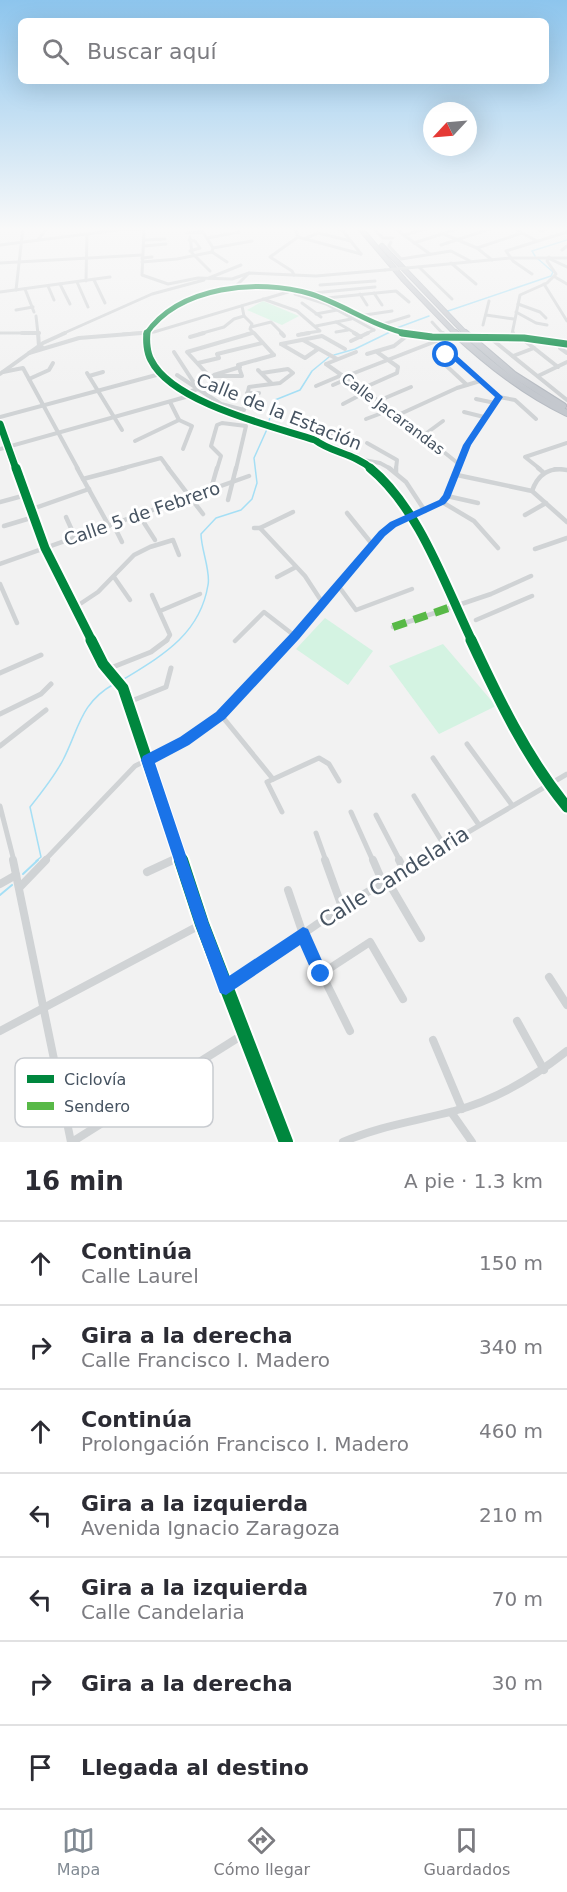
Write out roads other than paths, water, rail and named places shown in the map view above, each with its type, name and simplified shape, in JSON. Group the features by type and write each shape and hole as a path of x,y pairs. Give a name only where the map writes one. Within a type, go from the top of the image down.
{"highway":[{"path":"407,281 497,370 522,390 567,413"},
{"path":"414,281 506,369 530,387 567,408"}],"street":[{"path":"16,290 17,281"},
{"path":"0,292 80,281"},
{"path":"95,281 105,303"},
{"path":"158,281 165,284 185,281"},
{"path":"2,373 13,368 39,346 152,294 197,281"},
{"path":"232,290 241,281"},
{"path":"320,285 370,281"},
{"path":"433,281 452,299"},
{"path":"473,281 476,284"},
{"path":"512,337 514,319 523,292 548,281"},
{"path":"77,282 88,307"},
{"path":"341,283 346,290"},
{"path":"60,284 70,304"},
{"path":"544,284 567,321"},
{"path":"48,286 54,300"},
{"path":"146,334 159,318 173,308 207,295 232,290 264,288 313,293 375,287"},
{"path":"25,289 35,314 39,346"},
{"path":"29,353 79,338 146,334 190,323 291,290"},
{"path":"302,292 377,326 408,335 453,338"},
{"path":"313,293 327,298 399,292 409,302"},
{"path":"284,293 304,296 337,310 374,330 351,341"},
{"path":"374,293 382,305"},
{"path":"360,294 367,305"},
{"path":"347,296 351,302"},
{"path":"327,298 332,304"},
{"path":"263,299 297,311 320,331 297,334 302,340 337,359 356,352"},
{"path":"483,325 489,301"},
{"path":"302,303 321,318"},
{"path":"518,304 540,312 546,318"},
{"path":"242,306 244,316 252,324 252,333 274,355 238,365 242,376 209,376 187,352 252,333"},
{"path":"16,310 33,307"},
{"path":"316,314 337,310"},
{"path":"349,312 365,315 392,311"},
{"path":"516,312 536,323 547,325"},
{"path":"486,315 514,319"},
{"path":"190,337 224,327 234,319 244,316"},
{"path":"377,326 409,316"},
{"path":"316,326 351,319"},
{"path":"251,327 271,322 284,336"},
{"path":"336,322 361,337"},
{"path":"432,322 443,333 444,338"},
{"path":"0,333 14,330 24,335 39,333"},
{"path":"336,332 348,330"},
{"name":"Calle de la Estación","path":"146,334 149,356 160,374 187,395 315,440 324,447 356,459 388,483 412,516 502,705 549,785 567,807"},
{"path":"367,354 399,343 408,335"},
{"path":"318,349 305,358 280,344 322,336 345,349"},
{"path":"476,337 520,337 567,344"},
{"path":"489,337 567,400"},
{"path":"520,337 558,367"},
{"path":"316,386 444,338"},
{"path":"198,363 219,358 217,354 262,343"},
{"path":"39,346 44,349"},
{"path":"513,356 534,348"},
{"path":"560,348 567,353"},
{"path":"174,352 198,389"},
{"path":"361,388 397,373 399,370 377,352"},
{"path":"467,385 439,359 440,356 449,355 500,397"},
{"name":"Calle Jacarandas","path":"337,359 326,364 398,415 460,465"},
{"path":"538,376 567,362"},
{"path":"29,379 49,370 53,363"},
{"path":"209,376 240,367"},
{"path":"13,368 23,368 88,489 122,542"},
{"path":"177,375 216,401 244,410 249,387 286,381 293,373 292,371 260,372 271,383"},
{"path":"104,372 88,375 122,430"},
{"path":"0,417 160,374"},
{"path":"333,385 345,377"},
{"path":"398,415 480,381"},
{"path":"378,402 411,387"},
{"path":"0,448 170,402 198,389"},
{"path":"343,404 366,392"},
{"path":"247,393 259,393"},
{"path":"20,887 135,766 184,741 220,716 295,636 372,544 393,525 442,502 457,475 467,445 484,417 500,397 507,396 519,402 536,419"},
{"path":"476,399 495,403"},
{"path":"216,401 219,408 231,416"},
{"path":"170,402 179,420 192,426 183,449"},
{"path":"366,418 390,410"},
{"path":"464,412 484,417"},
{"path":"135,441 179,420"},
{"path":"424,435 443,421"},
{"path":"211,489 221,456 211,446 217,425 222,423 243,425 247,428 228,500"},
{"path":"0,424 45,548 103,664 123,688 129,702 202,924 286,1142"},
{"path":"315,440 341,431"},
{"path":"367,442 397,460 396,473"},
{"path":"543,472 525,457 567,443"},
{"path":"84,479 161,458 203,514"},
{"path":"356,459 376,460 396,473 418,496 425,511"},
{"path":"532,491 535,480 543,472 554,468 567,470"},
{"path":"457,475 532,491 567,522"},
{"name":"Calle 5 de Febrero","path":"0,564 249,476"},
{"path":"32,509 88,489"},
{"path":"0,502 26,495"},
{"path":"447,496 478,503"},
{"path":"442,502 461,510 478,522 498,548"},
{"path":"525,516 546,503"},
{"path":"254,528 260,528 294,512"},
{"path":"347,513 372,544"},
{"path":"139,515 155,540"},
{"path":"4,526 34,517"},
{"path":"66,517 75,537"},
{"path":"260,528 296,567 322,602"},
{"path":"535,549 567,538"},
{"path":"74,608 97,596 130,557 173,540 179,555"},
{"path":"277,577 296,567"},
{"path":"393,627 491,594 531,576"},
{"path":"114,577 130,600"},
{"path":"0,584 17,623"},
{"path":"337,584 356,610 412,589"},
{"path":"160,611 201,594"},
{"path":"108,669 153,651 169,639 170,635 152,595"},
{"path":"476,620 532,596"},
{"path":"235,641 264,612 295,636"},
{"path":"0,673 41,655"},
{"path":"129,702 166,687 171,669"},
{"path":"0,714 41,694 51,684"},
{"path":"0,746 46,710"},
{"path":"220,716 273,779"},
{"path":"467,744 512,805"},
{"path":"282,812 267,782 319,758 327,760 339,781"},
{"path":"432,758 479,825"},
{"name":"Calle Candelaria","path":"226,987 342,907 512,805 566,777"},
{"path":"414,796 444,846"},
{"path":"0,806 20,887 54,1058"},
{"path":"351,812 385,882 421,938"},
{"path":"376,815 404,870"},
{"path":"316,833 342,907"},
{"path":"147,872 181,856"},
{"path":"0,884 16,875"},
{"path":"288,890 303,934 350,1031"},
{"path":"0,1031 202,924"},
{"path":"321,974 370,942 404,999"},
{"path":"549,977 567,1005"},
{"path":"517,1021 544,1070"},
{"path":"205,1058 243,1034"},
{"path":"433,1040 462,1109"},
{"path":"343,1142 386,1125 462,1109 515,1086 544,1070 567,1051"},
{"path":"451,1112 472,1142"},
{"path":"68,1127 71,1142 95,1127"}],"waterway":[{"path":"448,311 535,281"},
{"path":"394,329 429,316"},
{"path":"334,355 355,349 390,332"},
{"path":"269,421 275,400 300,390 312,371 329,357"},
{"path":"124,679 166,652 188,630 197,617 204,602 209,580 201,534 216,518 241,510 252,499 257,483 254,458 268,427"},
{"path":"36,861 41,857 30,807 59,766 87,708 103,691 114,684"},
{"path":"23,874 38,860"},
{"path":"0,895 12,885"}]}
